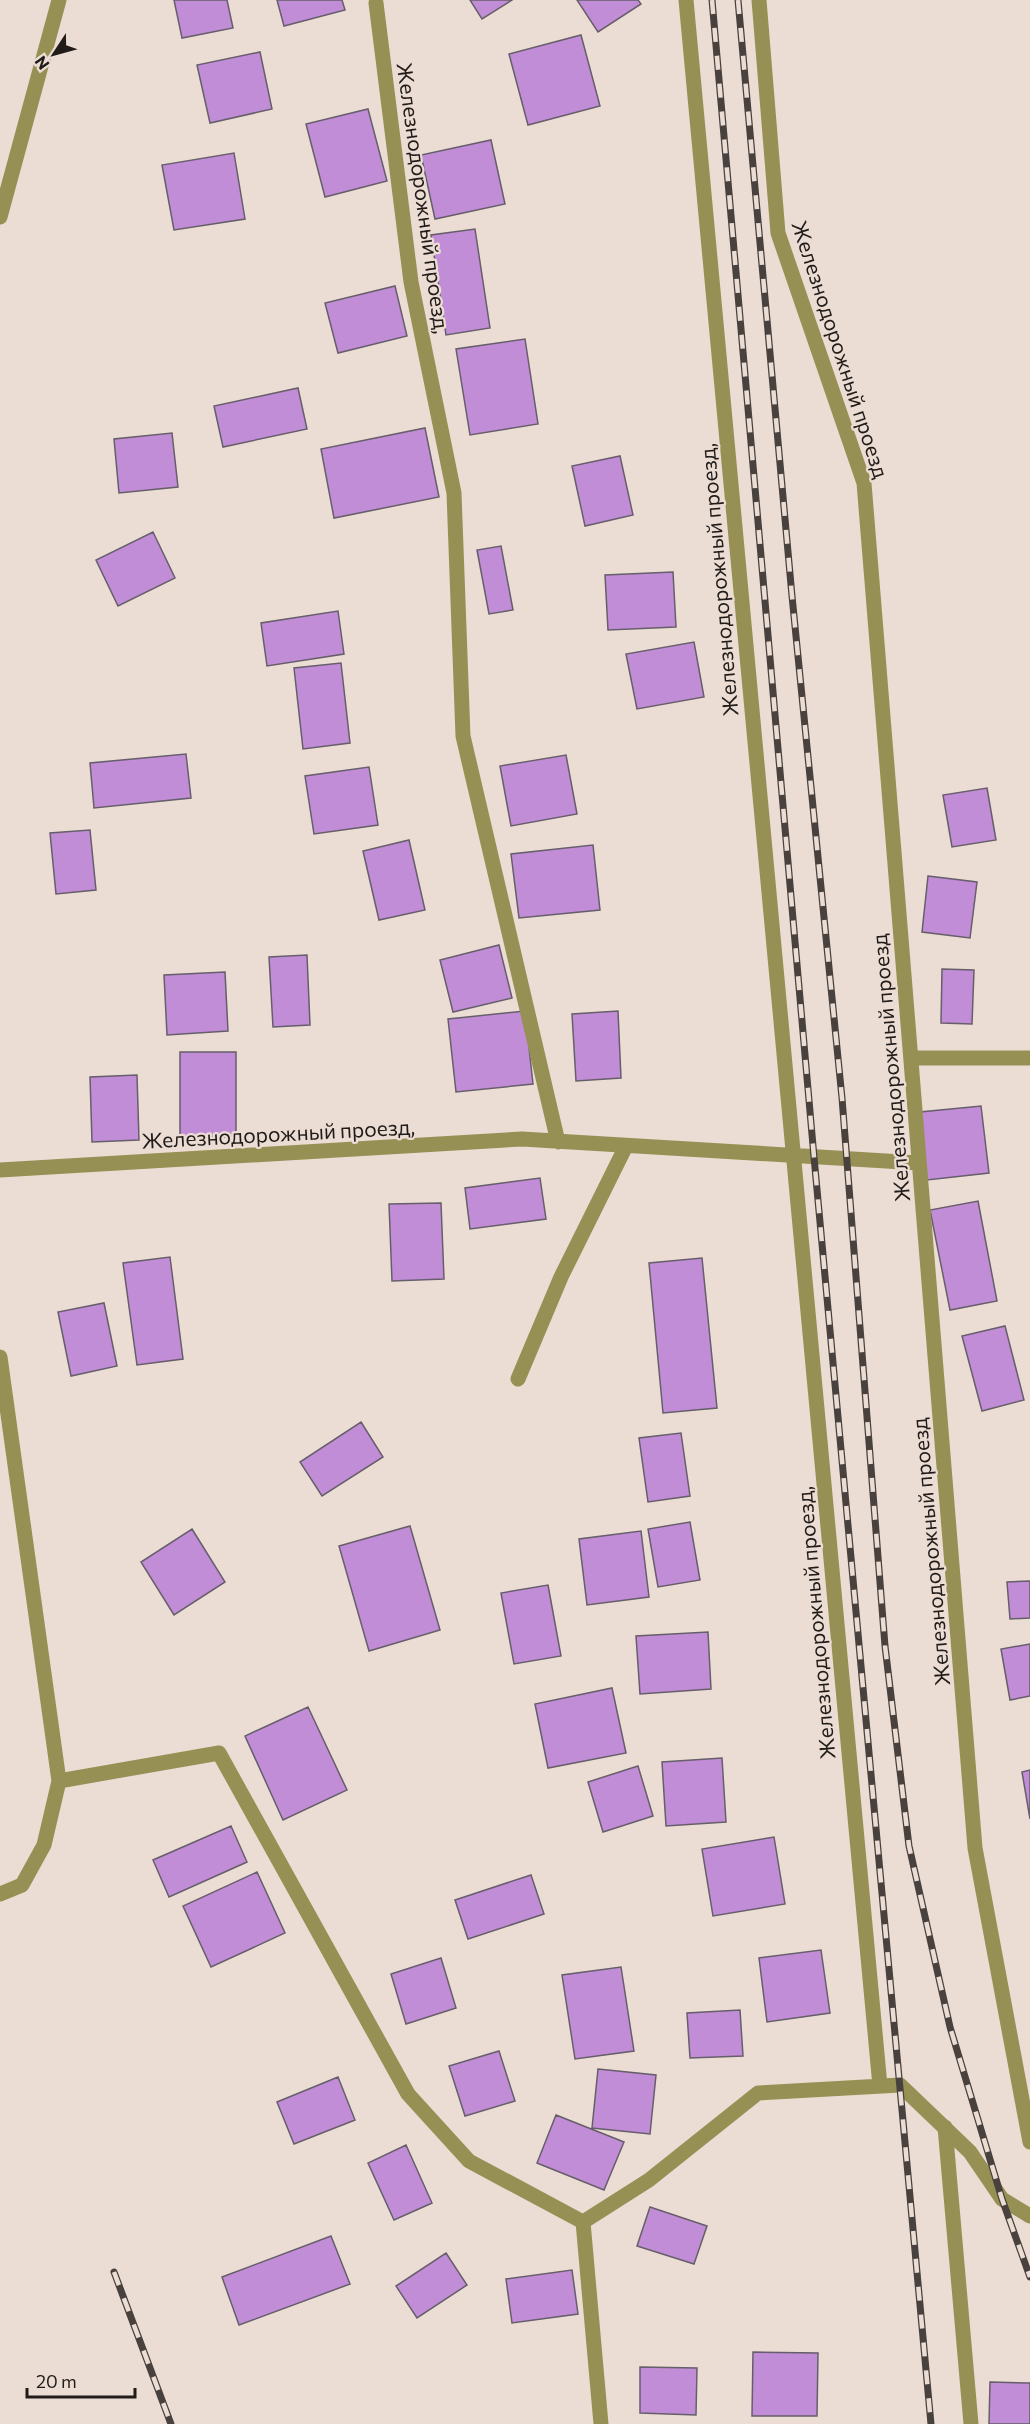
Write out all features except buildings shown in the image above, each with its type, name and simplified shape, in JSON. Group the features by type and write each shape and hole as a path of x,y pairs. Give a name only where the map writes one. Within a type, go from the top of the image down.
{"street":[{"path":"0,217 59,0"},
{"name":"Железнодорожный проезд,","path":"686,0 880,2086"},
{"name":"Железнодорожный проезд","path":"759,0 778,233 864,483 975,1848 1030,2142"},
{"name":"Железнодорожный проезд,","path":"376,3 411,282 454,493 463,736 558,1142"},
{"path":"910,1058 1030,1058"},
{"name":"Железнодорожный проезд,","path":"0,1170 510,1140 919,1163"},
{"path":"518,1379 561,1277 626,1146"},
{"path":"0,1357 60,1781 44,1845 22,1885 0,1894"},
{"path":"60,1781 219,1753 408,2094 468,2161 583,2222"},
{"path":"583,2222 649,2180 758,2093 900,2085 970,2152 1002,2199 1030,2216"},
{"path":"945,2127 970,2424"},
{"path":"583,2222 601,2424"}],"railway":[{"path":"712,0 814,1157 931,2424"},
{"path":"738,0 792,596 842,1098 885,1646 909,1846 950,2027 1002,2199 1030,2277"},
{"path":"114,2272 171,2424"}]}
